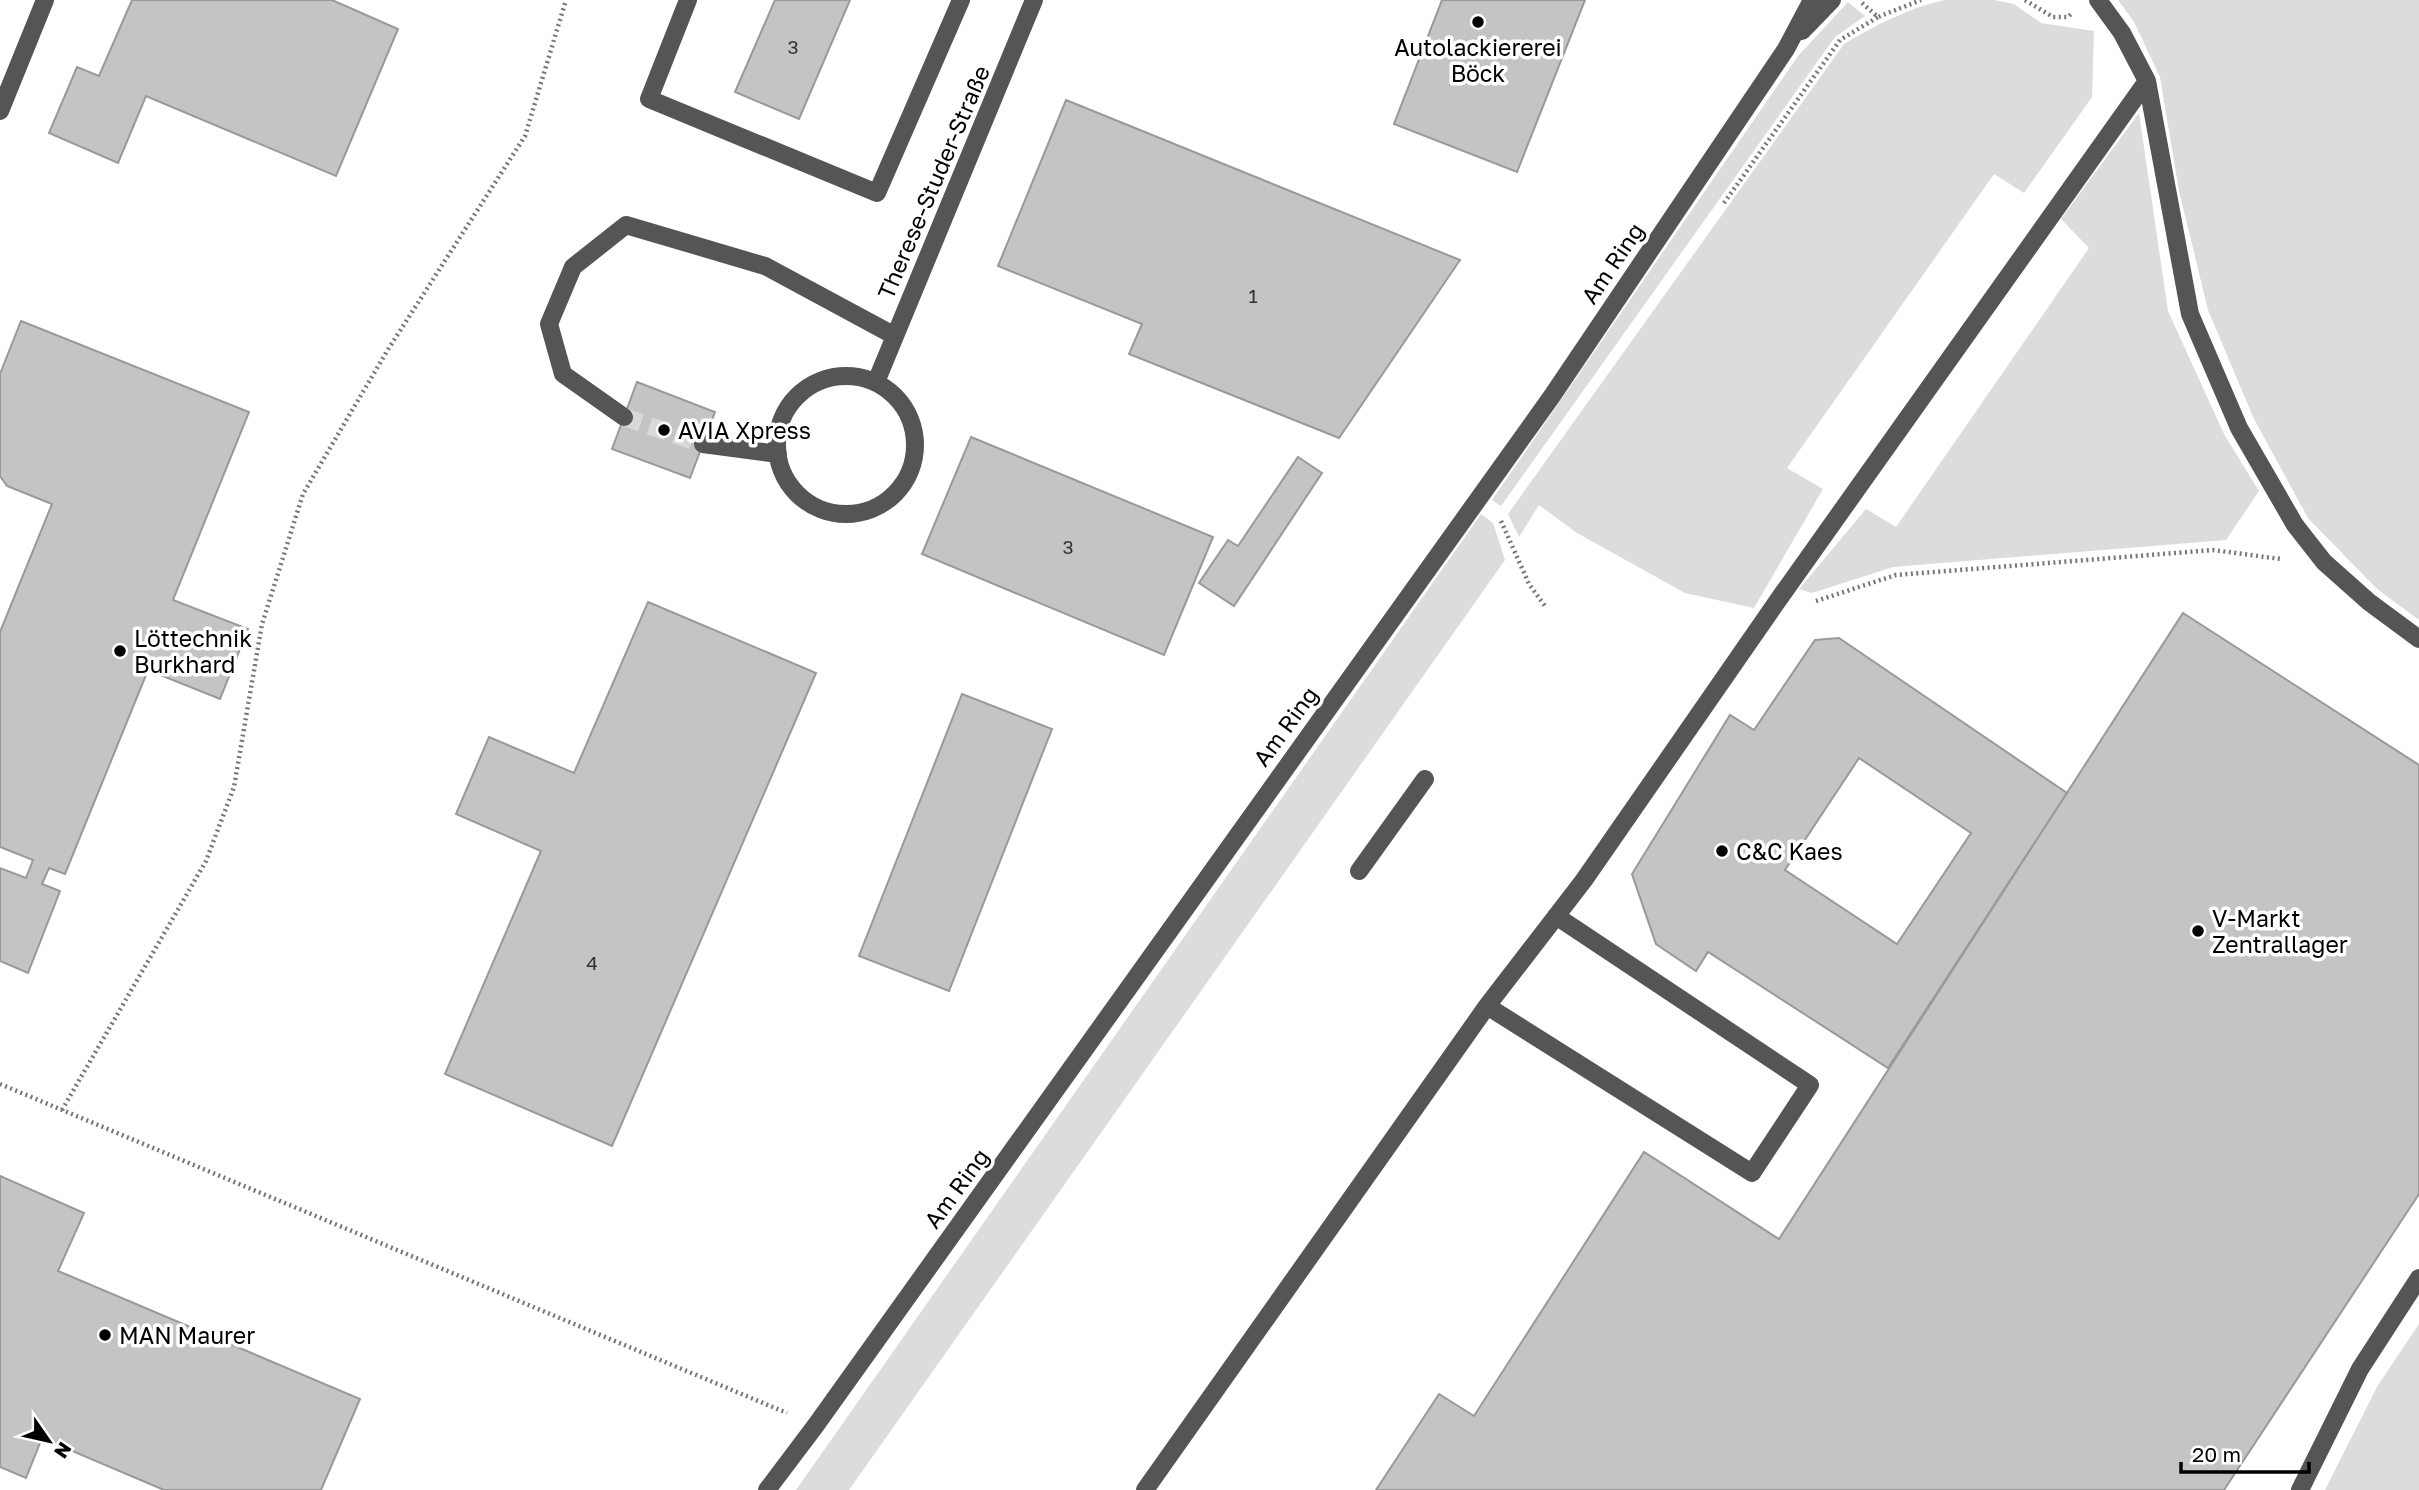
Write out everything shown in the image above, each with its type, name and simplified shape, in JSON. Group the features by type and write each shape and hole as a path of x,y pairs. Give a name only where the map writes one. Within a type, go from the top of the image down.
{"street":[{"path":"0,111 45,0"},
{"path":"688,0 649,99 877,193 961,0"},
{"name":"Therese-Studer-Straße","path":"876,382 1034,0"},
{"name":"Am Ring","path":"767,1490 816,1426 1552,396 1786,49 1812,0"},
{"name":"Am Ring","path":"1786,49 1832,0"},
{"path":"2098,0 2122,33 2147,81 2190,314 2239,428 2295,525 2325,562 2369,602 2419,639"},
{"path":"1145,1490 1488,1006 1584,880 1781,596 2147,81"},
{"path":"624,417 563,374 549,324 573,267 626,225 765,266 895,336"},
{"path":"834,376 855,376 876,382 896,395 909,414 915,438 914,461 904,483 888,501 866,512 843,514 819,509 799,496 785,477 778,454 781,423 797,395 814,383 834,376"},
{"path":"703,444 778,454"},
{"path":"1359,871 1425,779"},
{"path":"1488,1006 1752,1173 1811,1085 1556,916"},
{"path":"2300,1490 2360,1369 2419,1278"}],"path":[{"path":"62,1110 206,861 234,787 262,624 303,494 387,351 525,135 566,0"},
{"path":"1858,0 1878,17"},
{"path":"1718,211 1840,40 1878,17 1920,0"},
{"path":"2025,0 2053,17 2068,17 2076,8"},
{"path":"1499,517 1529,584 1545,606"},
{"path":"1781,596 1812,602 1896,575 2213,550 2325,562"},
{"path":"0,1084 816,1426"}],"shaded area":[{"path":"1944,0 1994,0 2014,4 2041,23 2094,31 2092,97 2024,193 1994,174 1787,468 1823,489 1754,608 1685,593 1577,533 1539,505 1519,537 1508,514 1844,44 1893,18"},
{"path":"2118,0 2419,0 2419,620 2377,589 2308,518 2254,419 2208,310 2179,191 2160,77 2134,22"},
{"path":"1848,2 1865,16 1835,37 1501,506 1492,500 1798,56"},
{"path":"2139,113 2168,311 2224,434 2259,491 2226,540 1893,567 1812,593 1799,589 1866,509 1896,527 2089,248 2061,219"},
{"path":"1481,514 1493,523 1505,560 849,1490 796,1490"},
{"path":"2419,1324 2419,1490 2325,1490 2378,1385"}],"building":[{"path":"132,0 332,0 398,29 336,176 146,96 118,163 49,133 77,67 99,76"},
{"path":"775,0 850,0 799,119 735,92"},
{"path":"1442,0 1585,0 1517,172 1394,124"},
{"path":"1066,100 1460,260 1339,438 1129,354 1142,324 998,266"},
{"name":"Löttechnik Burkhard","path":"21,321 249,412 173,600 248,629 220,699 148,670 65,874 49,868 42,884 60,891 28,973 0,961 0,868 26,878 33,860 0,847 0,632 52,504 7,486 0,476 0,374"},
{"name":"AVIA Xpress","path":"637,382 715,412 690,478 612,449"},
{"path":"971,437 1213,537 1164,655 922,554"},
{"path":"1298,457 1322,473 1234,606 1199,583 1228,540 1238,546"},
{"path":"648,602 816,673 612,1146 445,1074 541,851 456,814 489,737 574,773"},
{"name":"V-Markt Zentrallager","path":"2183,613 2419,765 2419,1194 2224,1490 1376,1490 1439,1394 1474,1416 1644,1152 1779,1239"},
{"name":"C&C Kaes","path":"1839,638 2067,793 1888,1068 1708,952 1696,971 1656,944 1632,874 1730,715 1754,730 1815,640","holes":["1859,758 1971,833 1897,944 1785,870"]},
{"path":"962,694 1052,729 949,991 859,956"},
{"name":"MAN Maurer","path":"0,1176 84,1213 58,1271 360,1399 321,1490 164,1490 42,1438 26,1478 0,1467"}],"tunnel":[{"path":"624,417 703,444"}],"place":[{"name":"Autolackiererei Böck","path":"1478,22"},
{"name":"AVIA Xpress","path":"664,430"},
{"name":"Löttechnik Burkhard","path":"120,651"},
{"name":"C&C Kaes","path":"1722,851"},
{"name":"V-Markt Zentrallager","path":"2198,931"},
{"name":"MAN Maurer","path":"105,1335"}]}
